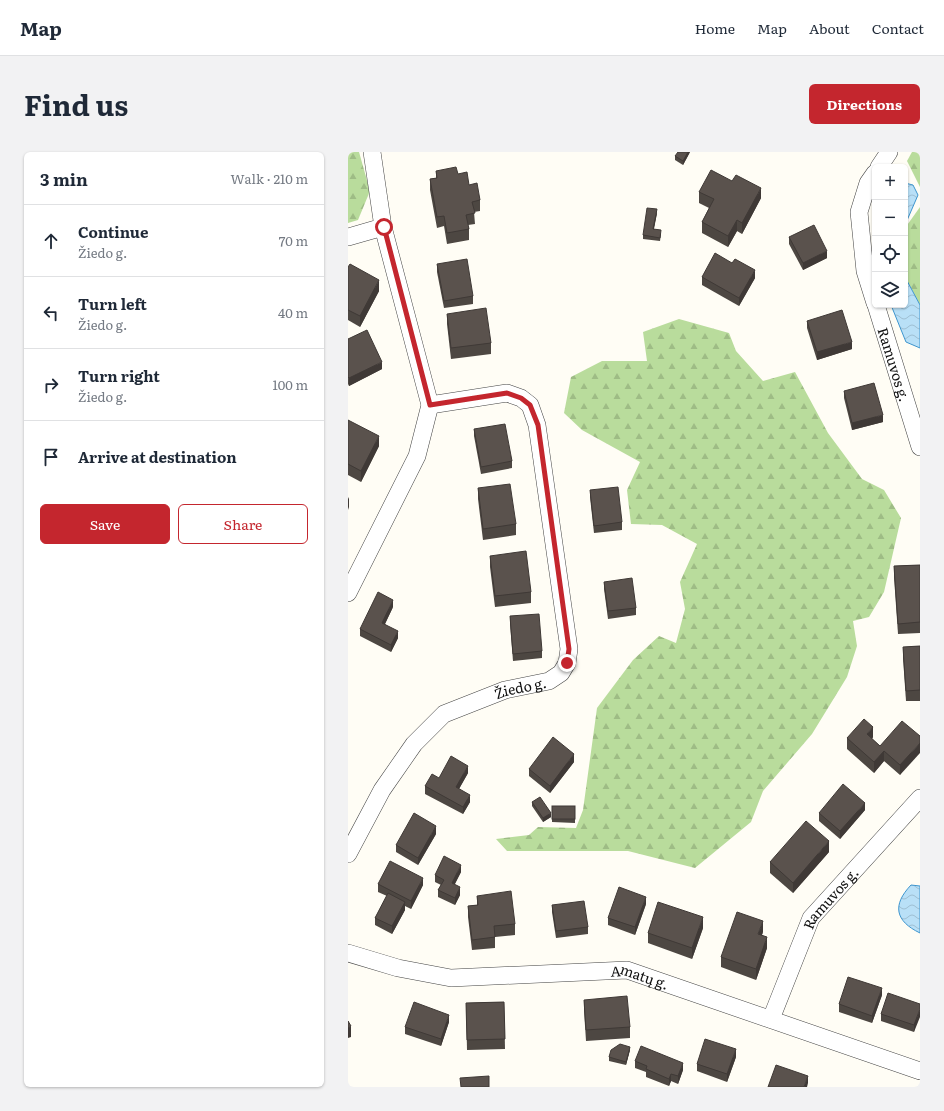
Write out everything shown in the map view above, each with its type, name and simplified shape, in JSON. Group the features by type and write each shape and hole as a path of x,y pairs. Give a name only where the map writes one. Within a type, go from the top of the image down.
{"street":[{"path":"348,593 417,456 430,405 384,227 372,152"},
{"path":"881,164 889,152"},
{"name":"Ramuvos g.","path":"872,177 868,183 859,212 865,271 872,294"},
{"path":"348,237 384,227"},
{"name":"Ramuvos g.","path":"876,308 920,447"},
{"name":"Žiedo g.","path":"348,854 382,790 414,744 444,714 505,690 549,681 561,673 567,663 569,649 538,425 530,405 521,398 507,393 430,405"},
{"name":"Ramuvos g.","path":"771,1019 811,918 920,798"},
{"name":"Amatų g.","path":"348,953 398,968 451,978 627,970 920,1071"}],"green space":[{"path":"348,152 359,152 370,191 358,220 348,223"},
{"path":"912,152 920,152 920,187 907,161"},
{"path":"920,207 920,305 908,283 908,224"},
{"path":"679,319 729,333 736,351 763,381 795,372 828,433 862,479 884,490 901,518 884,592 869,617 853,621 857,646 847,677 812,734 763,791 751,822 695,868 628,851 507,851 496,839 529,835 538,827 576,828 583,810 597,708 633,660 659,636 676,643 685,609 680,582 697,544 662,525 631,524 627,490 640,462 582,430 564,413 571,377 602,361 647,361 643,332"}],"water":[{"path":"908,184 913,185 918,195 908,218"},
{"path":"908,283 920,305 920,348 906,342 892,308 908,308"},
{"path":"911,885 920,886 920,933 905,923 899,912 901,899"}],"building":[{"path":"678,152 688,152 683,161 675,156"},
{"path":"456,167 458,174 467,172 469,185 477,183 480,200 472,202 475,213 466,215 469,229 447,233 444,216 437,217 430,179 437,178 436,171"},
{"path":"711,170 732,181 736,175 761,188 742,223 737,220 728,236 702,222 714,199 699,192"},
{"path":"647,208 657,209 653,229 661,230 660,238 643,235"},
{"path":"814,225 827,251 803,263 789,237"},
{"path":"715,253 732,263 735,259 755,270 739,298 702,277"},
{"path":"467,259 473,296 444,301 437,264"},
{"path":"350,264 379,280 360,316 348,310 348,267"},
{"path":"486,308 491,343 451,348 447,314"},
{"path":"842,310 852,342 817,352 807,321"},
{"path":"367,330 382,362 349,378 348,339"},
{"path":"874,383 883,415 852,423 844,391"},
{"path":"348,420 379,436 361,471 348,464"},
{"path":"505,424 512,461 481,467 474,429"},
{"path":"510,484 516,524 483,529 478,488"},
{"path":"618,487 622,522 594,526 590,490"},
{"path":"526,551 531,592 495,596 490,556"},
{"path":"920,565 920,622 898,624 894,566"},
{"path":"632,578 636,608 608,611 604,582"},
{"path":"378,592 393,600 382,623 398,631 391,645 360,629"},
{"path":"539,614 542,651 513,654 510,616"},
{"path":"920,646 920,690 906,691 903,647"},
{"path":"864,719 873,727 867,734 880,746 902,721 920,736 920,743 900,765 884,751 874,762 847,738"},
{"path":"553,737 574,754 550,786 529,769"},
{"path":"451,756 468,766 456,787 470,795 463,807 425,786 432,774 439,778"},
{"path":"843,784 865,803 840,831 819,813"},
{"path":"540,797 551,813 543,818 532,802"},
{"path":"552,806 575,806 575,819 552,819"},
{"path":"414,813 436,826 418,858 396,845"},
{"path":"806,821 829,841 793,883 770,862"},
{"path":"444,856 461,865 452,883 460,887 455,898 438,890 444,880 435,875"},
{"path":"390,861 423,878 411,901 378,884"},
{"path":"619,887 646,897 635,927 608,918"},
{"path":"511,891 515,924 494,926 495,937 472,940 468,906 478,905 477,896"},
{"path":"388,893 405,902 392,926 375,918"},
{"path":"584,901 588,927 556,931 552,905"},
{"path":"658,902 703,917 692,948 648,933"},
{"path":"737,912 763,921 758,934 767,937 756,969 721,957"},
{"path":"848,977 882,988 872,1016 839,1004"},
{"path":"888,993 920,1004 920,1009 914,1025 881,1014"},
{"path":"627,996 630,1027 586,1030 584,1000"},
{"path":"414,1002 449,1015 441,1039 405,1027"},
{"path":"504,1002 505,1039 467,1040 466,1003"},
{"path":"348,1021 351,1026 348,1028"},
{"path":"705,1039 736,1049 727,1074 697,1064"},
{"path":"620,1044 630,1047 626,1062 609,1057 611,1050"},
{"path":"641,1046 683,1063 678,1076 671,1074 669,1079 646,1069 647,1066 635,1061"},
{"path":"776,1065 808,1076 804,1087 768,1087"},
{"path":"489,1076 489,1087 461,1087 460,1078"}],"route":[{"path":"384,227 430,405 507,393 521,398 530,405 538,425 569,649 567,663"}]}
